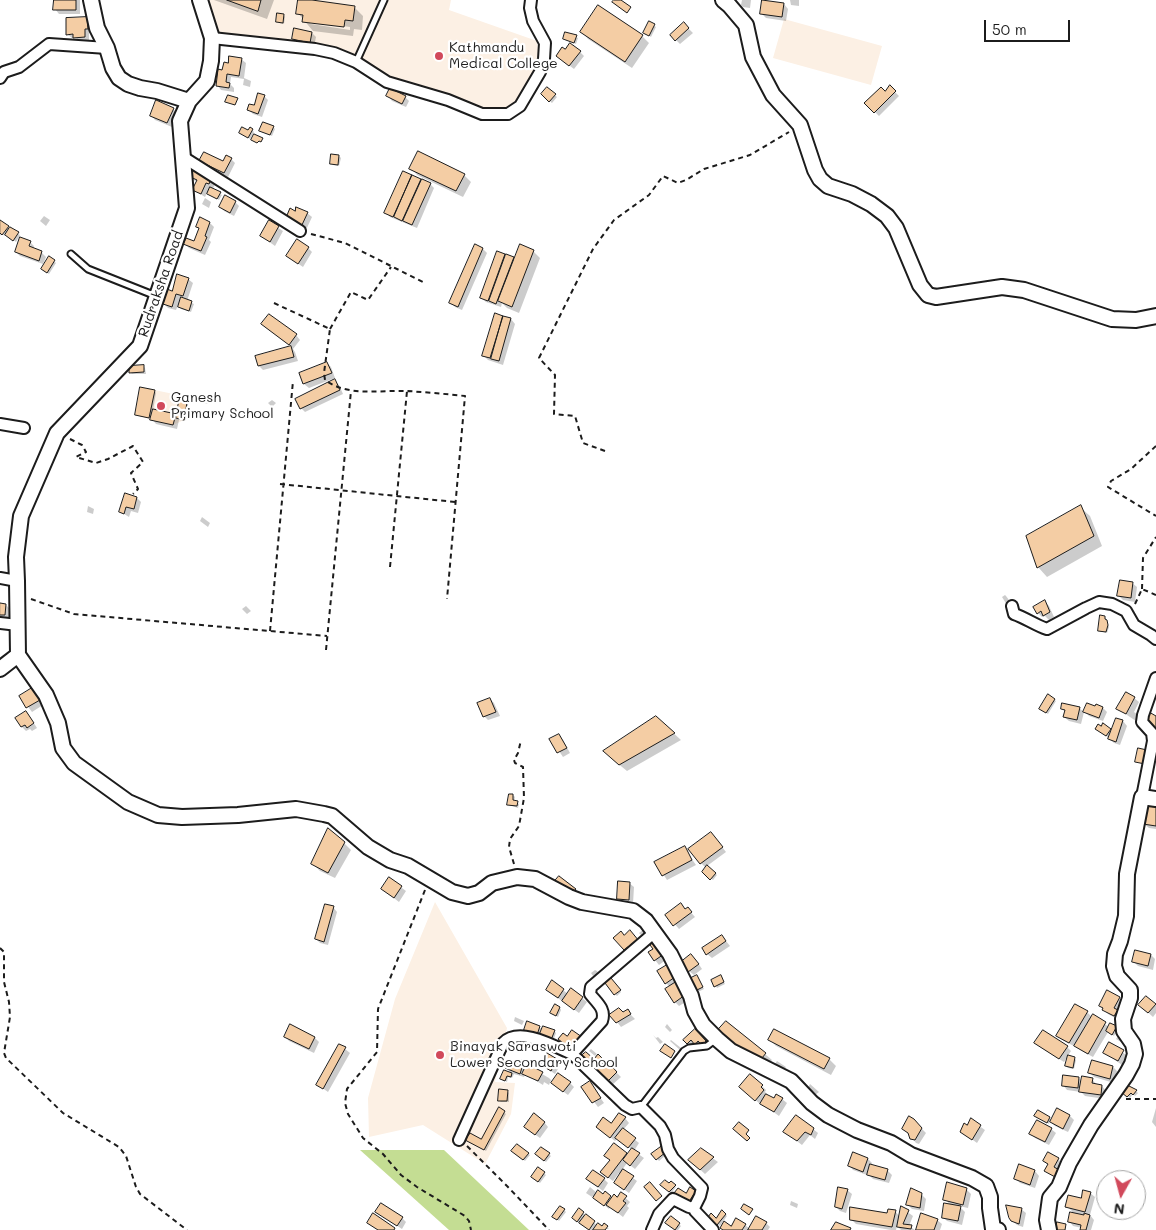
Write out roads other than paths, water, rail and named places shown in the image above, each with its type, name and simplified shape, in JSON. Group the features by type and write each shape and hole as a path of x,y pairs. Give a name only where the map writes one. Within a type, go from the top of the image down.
{"street":[{"path":"91,0 98,28 113,68 119,78 128,84 189,101 207,81 211,60 212,38 200,0"},
{"path":"212,38 315,49 334,53 356,62 387,82 448,100 482,114 508,114 520,106 540,72 544,59 545,43 533,21 530,8 531,0"},
{"path":"723,0 746,25 753,57 773,95 800,125 815,170 820,179 828,186 852,194 865,201 886,216 896,228 914,273 928,295 936,297 1002,288 1024,290 1112,319 1136,320 1156,316"},
{"path":"0,78 4,72 19,67 49,44 107,48"},
{"name":"Rudraksha Road","path":"18,655 16,557 22,516 56,432 140,346 187,208 180,121 189,101"},
{"path":"183,157 300,231"},
{"path":"0,424 24,428"},
{"path":"0,578 17,581"},
{"path":"1012,606 1014,614 1047,629 1099,602 1112,604 1126,611 1134,625 1156,640"},
{"path":"0,623 18,625"},
{"path":"0,669 18,655 46,695 58,723 62,748 74,763 128,802 158,815 182,817 238,815 296,809 324,814 332,816 368,847 390,860 408,866 452,892 468,896 479,893 492,883 516,877 535,879 582,902 632,911 646,921 670,954 703,1025 730,1051 791,1080 812,1103 828,1115 857,1130 891,1143 911,1155 972,1178 986,1186 990,1197 992,1230 998,1230"},
{"path":"1048,1230 1047,1220 1050,1198 1059,1187 1069,1163 1091,1125 1126,1075 1135,1054 1133,1044 1124,1031 1123,1019 1130,998 1130,990 1117,976 1114,966 1115,954 1126,916 1127,874 1149,798 1153,741 1152,733 1142,722 1156,678"},
{"path":"572,1054 602,1021 604,1016 603,1010 590,994 591,987 655,932"},
{"path":"459,1140 503,1044 508,1038 515,1036 543,1041 572,1054 625,1105 632,1109 641,1107 660,1126 665,1134 668,1149 673,1158 702,1188 694,1208"},
{"path":"652,1230 659,1214 673,1199 689,1208 694,1208"},
{"path":"694,1208 695,1212 713,1230"}],"lane":[{"path":"356,62 384,0"},
{"path":"71,254 88,269 156,296"},
{"path":"641,1107 684,1051 689,1048 707,1046 717,1039"}],"place":[{"name":"Kathmandu Medical College","path":"439,56"},
{"name":"Ganesh Primary School","path":"161,406"},
{"name":"Binayak Saraswoti Lower Secondary School","path":"440,1055"}]}
